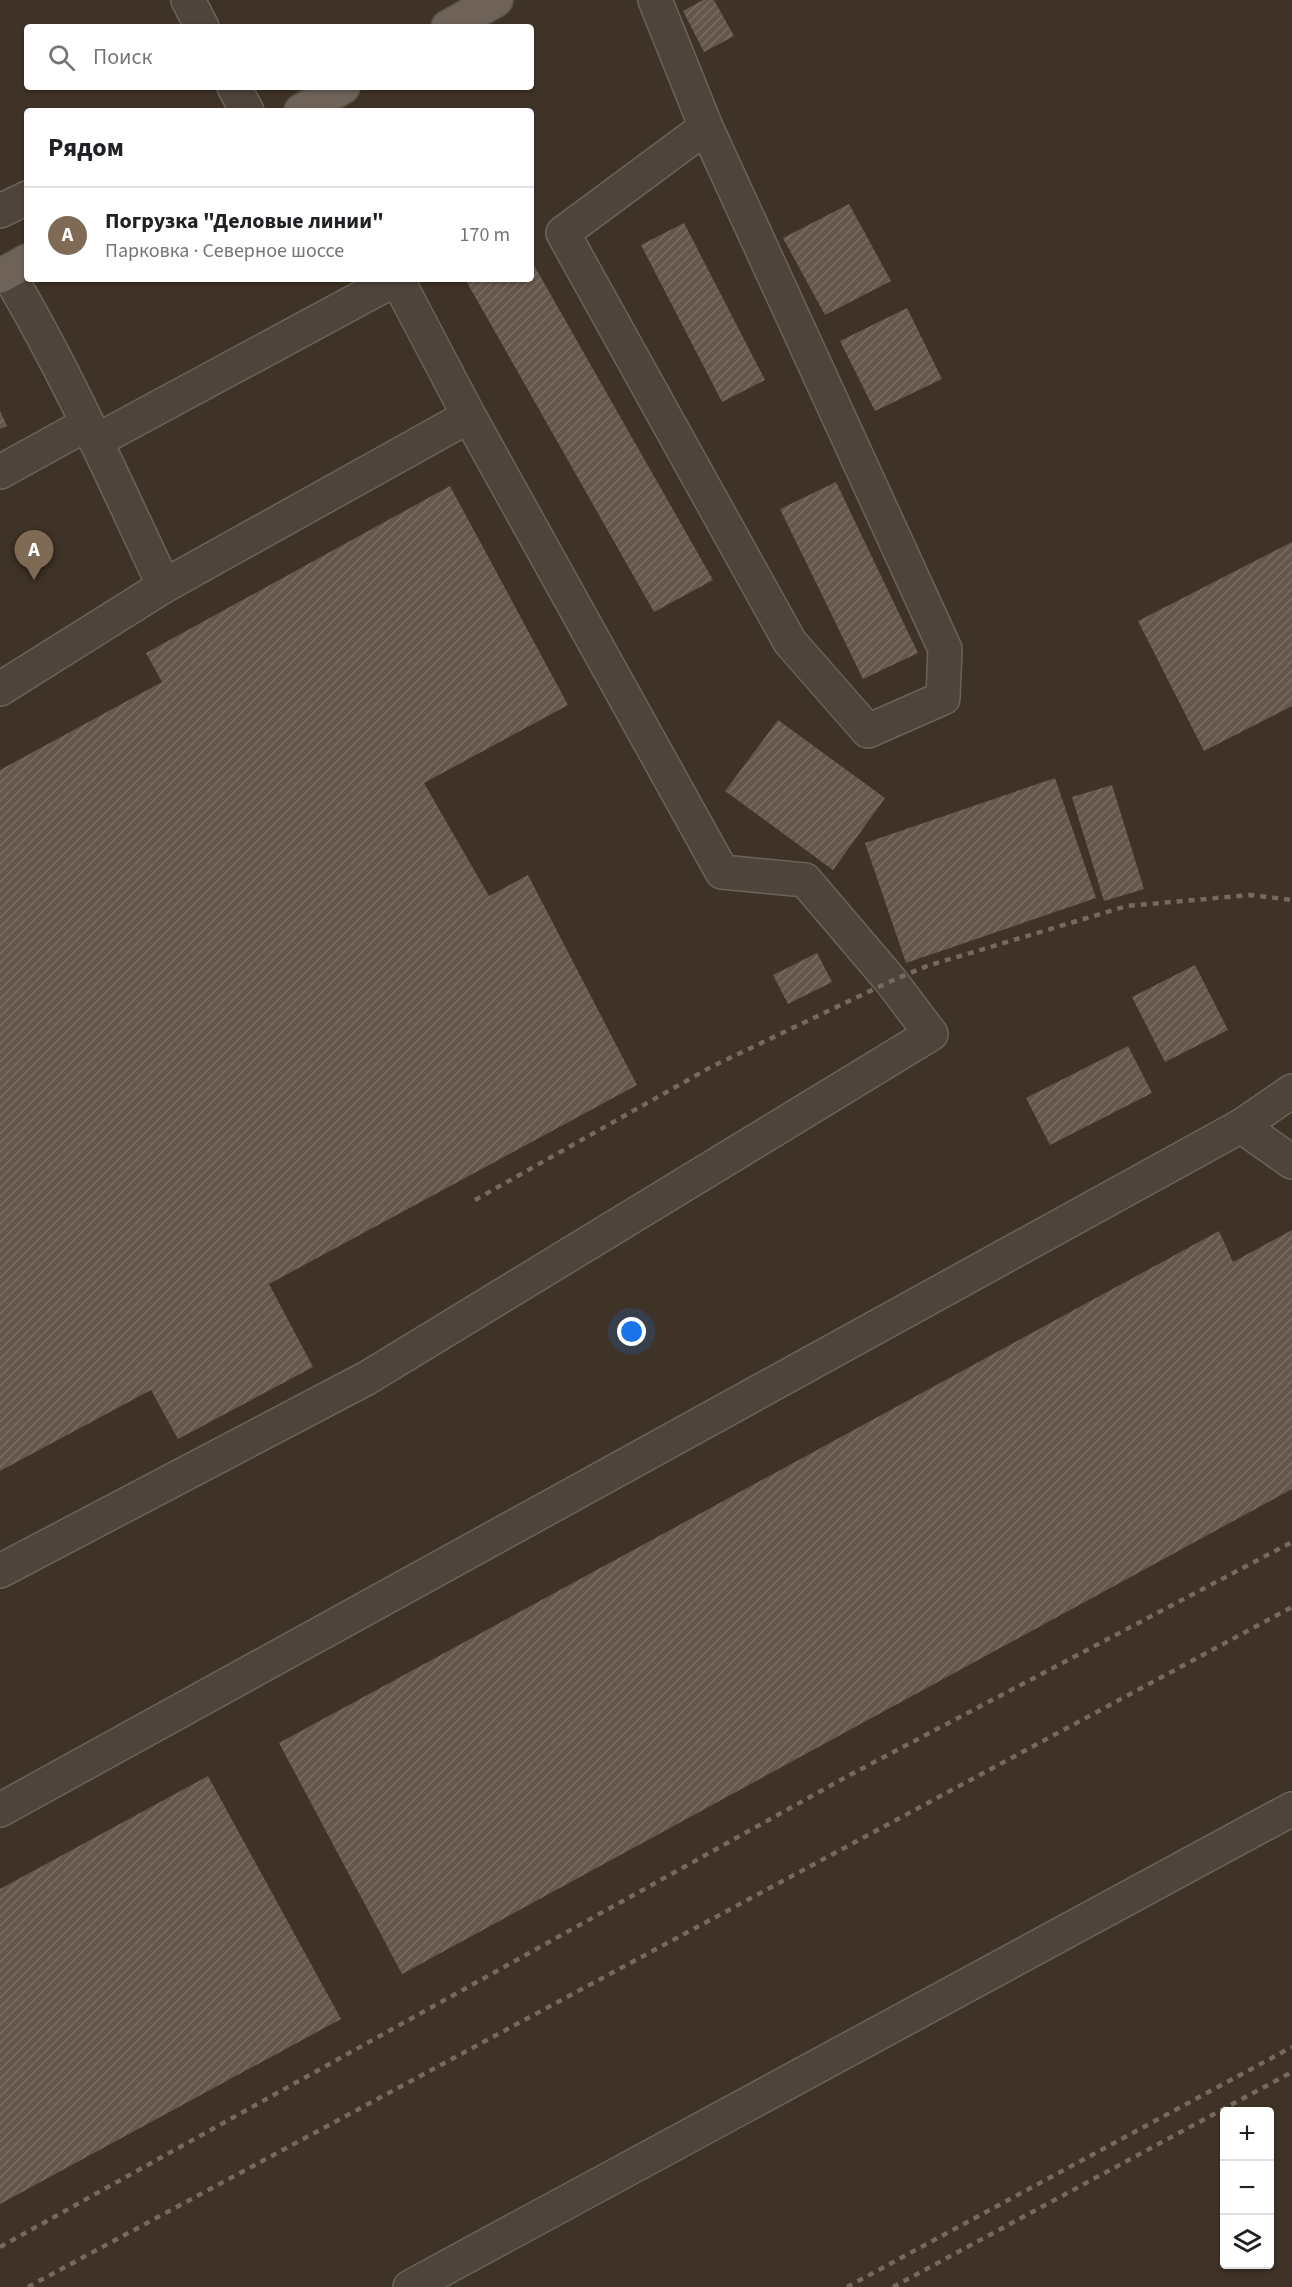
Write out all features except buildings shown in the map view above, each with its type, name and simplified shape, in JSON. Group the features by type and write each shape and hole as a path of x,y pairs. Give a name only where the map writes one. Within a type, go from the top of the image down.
{"main road":[{"path":"453,24 496,0"},
{"path":"307,108 338,90"}],"lane":[{"path":"655,0 706,128 945,649 943,698 868,731 790,642 563,233 706,128"},
{"path":"236,90 245,108"},
{"path":"0,211 24,199"},
{"path":"11,270 92,433 164,586"},
{"path":"0,472 92,433 390,282"},
{"path":"0,1571 367,1378 931,1034 891,981 805,880 722,872 469,416 398,282"},
{"path":"0,689 164,586 469,416"},
{"path":"0,1810 1241,1126 1292,1091"},
{"path":"1241,1126 1292,1162"},
{"path":"410,2287 1292,1809"}],"railway":[{"path":"475,1200 711,1067 927,966 1127,906 1250,895 1292,900"},
{"path":"0,2247 846,1777 1292,1542"},
{"path":"28,2287 1292,1607"},
{"path":"847,2287 1292,2047"},
{"path":"893,2287 1292,2072"}],"place":[{"name":"Погрузка \"Деловые линии\"","path":"34,580"}]}
